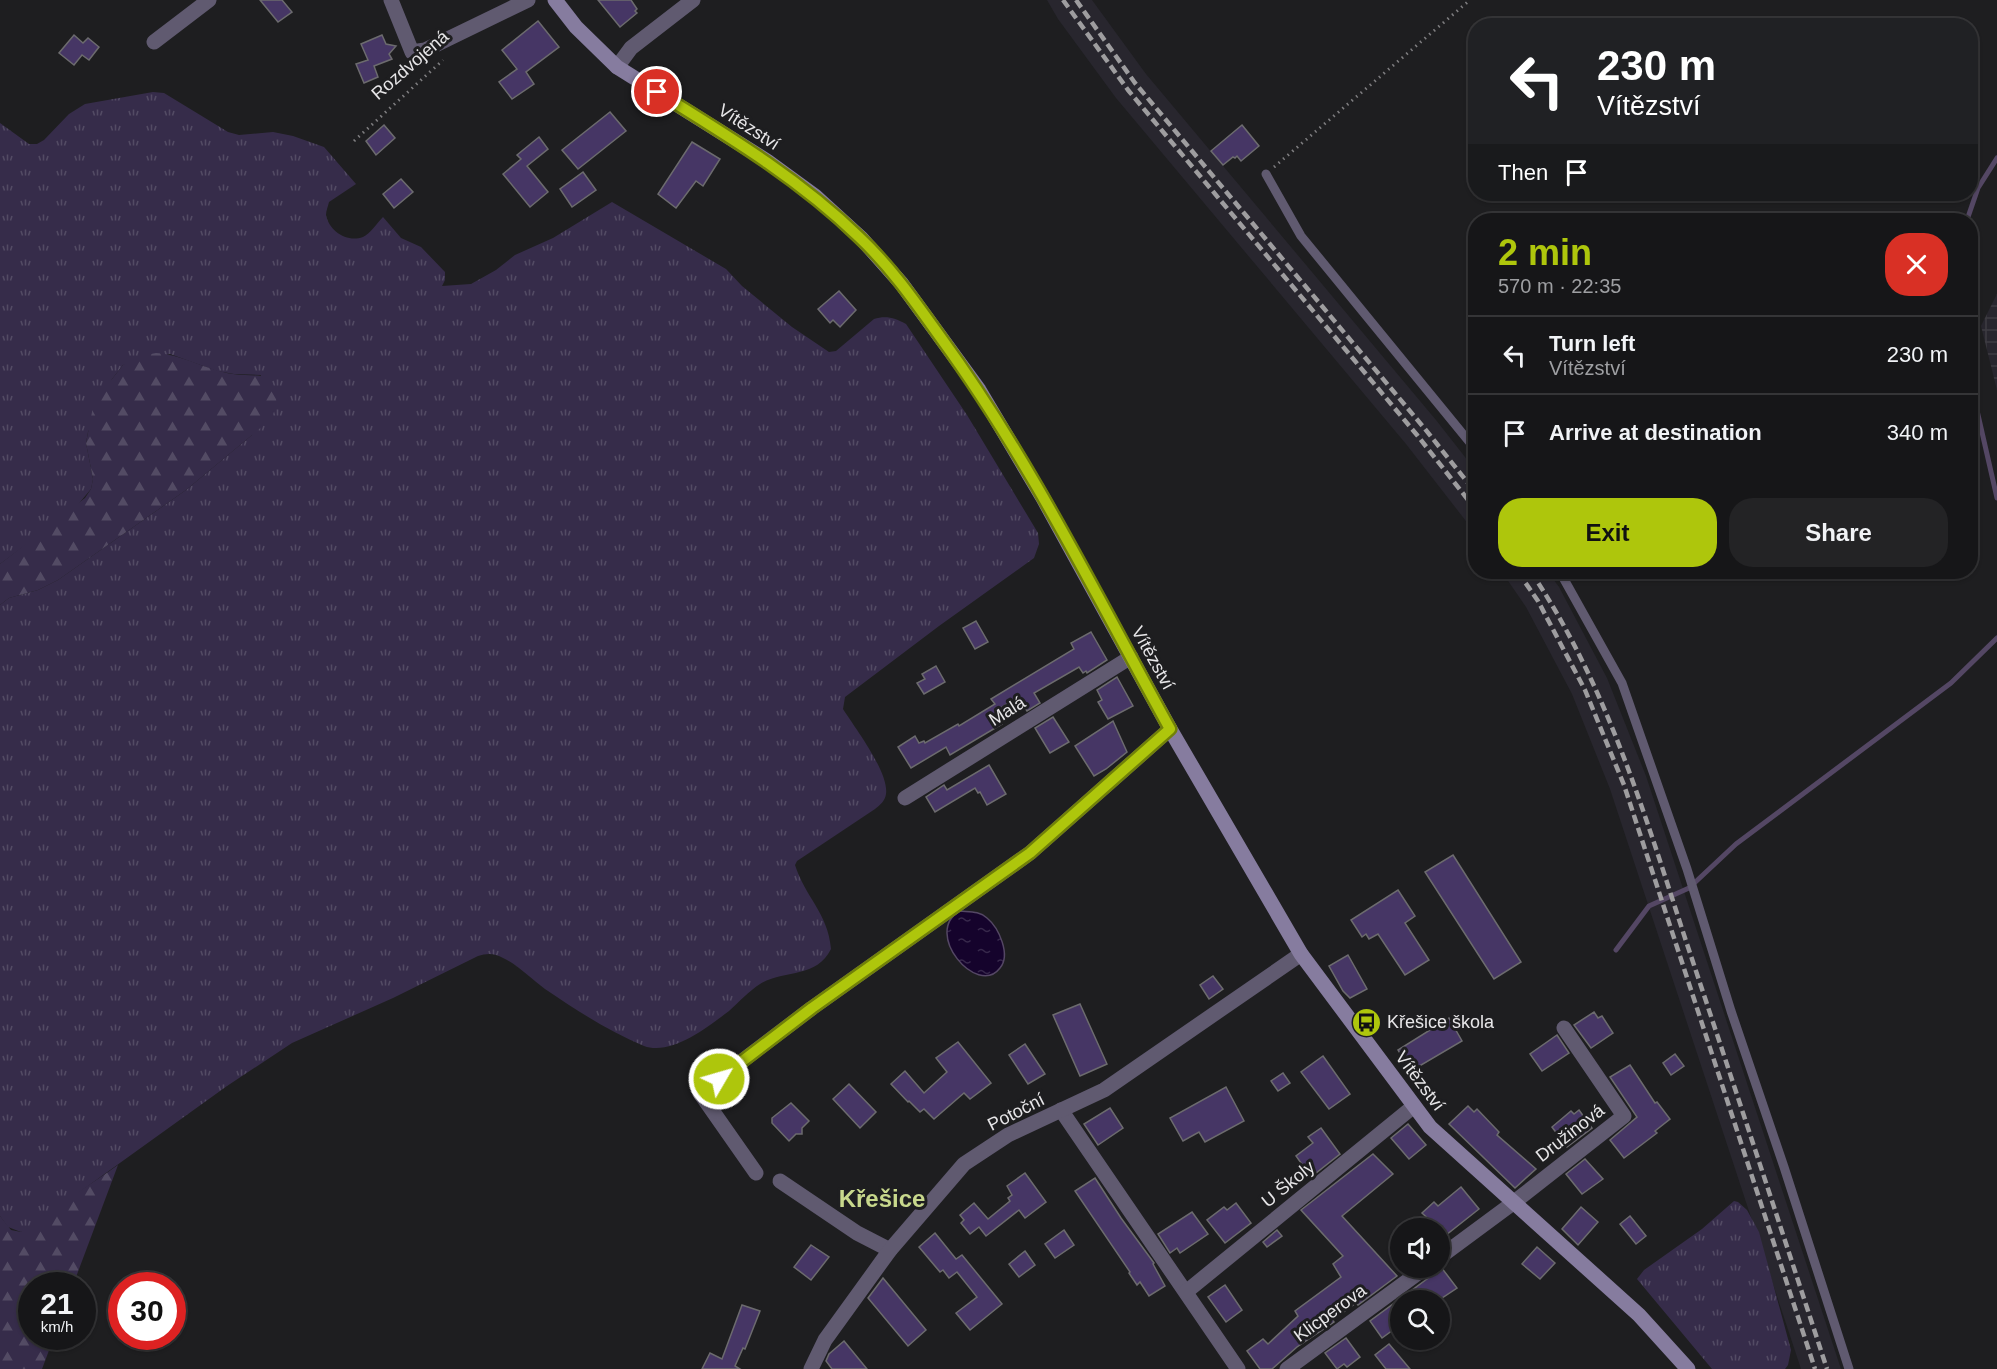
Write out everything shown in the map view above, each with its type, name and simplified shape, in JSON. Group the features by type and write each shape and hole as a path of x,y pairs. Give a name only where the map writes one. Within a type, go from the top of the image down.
{"main road":[{"name":"Vítězství","path":"555,0 576,27 617,67 767,160 815,196 861,238 901,283 979,390 1043,498 1170,729 1301,954 1430,1127 1639,1315 1688,1369"}],"street":[{"path":"154,42 209,0"},
{"name":"Rozdvojená","path":"391,0 412,52 425,50 528,0"},
{"path":"617,67 631,48 693,0"},
{"name":"Malá","path":"904,798 1131,657"},
{"path":"756,1173 700,1093 812,1008 1030,853 1170,729"},
{"name":"Potoční","path":"811,1369 825,1340 891,1250 964,1164 1008,1136 1104,1090 1301,954"},
{"name":"Družinová","path":"1513,1203 1624,1116 1564,1028"},
{"name":"U Školy","path":"1186,1292 1414,1106"},
{"path":"1061,1110 1238,1369"},
{"path":"780,1181 857,1233 891,1250"},
{"path":"1450,1250 1513,1203"},
{"name":"Klicperova","path":"1287,1369 1411,1278"}],"lane":[{"path":"1266,174 1301,236 1468,440"},
{"path":"1564,579 1622,682 1687,869 1731,1011 1849,1369"}],"path":[{"path":"1266,174 1470,0"},
{"name":"Rozdvojená","path":"354,141 451,54"}],"shaded area":[{"path":"1047,0 1092,0 1146,74 1436,420 1468,461 1468,524 1406,444 1116,98 1058,19"},
{"path":"1997,294 1997,390 1981,326"},
{"path":"1507,579 1553,579 1607,678 1646,776 1841,1369 1801,1369 1610,789 1572,694 1526,607"}],"green space":[{"path":"153,92 164,93 228,132 239,135 273,132 293,136 324,147 356,184 329,202 326,215 335,231 345,237 363,237 383,217 401,238 421,247 445,272 442,286 471,284 496,270 515,255 553,238 612,202 726,269 742,286 792,327 829,352 836,351 874,319 886,317 906,324 967,415 1038,533 1039,544 1034,558 845,697 843,709 877,762 886,785 886,794 875,809 797,861 795,865 804,887 826,925 829,936 831,949 825,959 817,965 760,984 700,1032 677,1044 655,1048 644,1046 593,1020 503,958 492,954 478,956 393,998 292,1043 227,1086 21,1232 8,1227 0,1216 0,605 9,598 38,590 58,580 186,490 252,435 261,375 217,371 170,354 123,365 112,379 88,432 86,443 93,479 91,489 75,508 0,564 0,123 29,144 37,144 44,140 69,114 85,104"},
{"path":"156,353 223,372 270,378 276,399 270,420 186,490 58,580 38,590 9,598 0,605 0,564 85,498 91,489 93,479 86,443 93,407 101,393 123,365 136,357"},
{"path":"118,1165 78,1272 18,1272 18,1350 49,1350 42,1369 0,1369 0,1216 11,1230 21,1232"},
{"path":"1734,1201 1747,1210 1759,1232 1791,1350 1785,1369 1712,1369 1637,1279 1644,1270 1702,1229"}],"water":[{"path":"960,911 981,914 996,928 1004,949 1004,956 1000,968 990,975 979,975 967,969 957,959 950,946 947,933 950,921"}],"building":[{"path":"260,0 282,0 292,12 278,22"},
{"path":"598,0 631,0 637,13 620,27"},
{"path":"538,21 559,47 526,72 534,84 512,99 499,82 517,69 502,50"},
{"path":"74,35 83,43 88,38 99,47 89,60 82,55 74,65 59,53"},
{"path":"382,35 386,44 396,46 389,54 392,59 374,66 378,77 364,83 356,64 368,60 361,44"},
{"path":"610,112 626,131 578,169 562,150"},
{"path":"384,125 395,138 376,155 366,141"},
{"path":"1242,125 1259,146 1241,161 1237,156 1223,165 1211,151"},
{"path":"539,137 548,149 527,166 548,192 530,207 503,174 521,159 517,155"},
{"path":"692,142 720,159 703,186 696,181 676,208 658,194"},
{"path":"583,172 596,190 572,207 560,189"},
{"path":"401,179 413,192 394,208 383,194"},
{"path":"839,291 856,310 840,327 833,320 830,323 818,309"},
{"path":"976,621 988,642 975,649 963,628"},
{"path":"1091,632 1107,660 1087,673 1086,671 1083,673 1079,667 1034,693 1040,703 1027,711 1018,697 999,709 1001,716 997,718 1002,724 950,755 946,747 911,768 898,747 915,736 919,743 924,741 925,743 958,724 959,726 995,704 991,699 1074,649 1071,643"},
{"path":"936,666 945,682 924,694 917,683 925,679 922,674"},
{"path":"1117,677 1133,706 1108,719 1098,702 1102,700 1097,690"},
{"path":"1053,717 1069,742 1050,753 1035,728"},
{"path":"1113,721 1127,752 1094,776 1075,746"},
{"path":"989,765 1006,794 987,805 975,788 935,812 926,797 944,785 947,790"},
{"path":"1453,855 1521,962 1494,979 1425,872"},
{"path":"1398,890 1415,916 1405,923 1429,960 1405,975 1378,934 1369,939 1366,934 1362,937 1351,920"},
{"path":"1348,955 1367,989 1350,998 1343,991 1329,966"},
{"path":"1213,976 1223,989 1209,999 1200,985"},
{"path":"1080,1004 1107,1064 1080,1076 1053,1015"},
{"path":"1594,1012 1598,1018 1602,1016 1613,1033 1591,1048 1574,1025"},
{"path":"1449,1018 1462,1041 1411,1071 1398,1050"},
{"path":"1557,1035 1569,1053 1542,1071 1530,1054"},
{"path":"958,1042 991,1083 970,1099 964,1093 934,1119 924,1109 920,1112 891,1084 905,1071 924,1093 947,1072 936,1058"},
{"path":"1025,1044 1045,1074 1028,1084 1009,1055"},
{"path":"1675,1054 1684,1066 1671,1075 1663,1063"},
{"path":"1323,1056 1350,1094 1329,1109 1301,1072"},
{"path":"1630,1065 1655,1103 1657,1102 1670,1119 1655,1131 1657,1133 1624,1158 1610,1140 1637,1117 1610,1077"},
{"path":"1283,1073 1290,1083 1278,1091 1271,1081"},
{"path":"849,1084 876,1112 860,1128 833,1099"},
{"path":"1226,1087 1244,1121 1205,1142 1199,1132 1183,1141 1170,1118"},
{"path":"791,1103 809,1121 802,1128 802,1134 796,1134 789,1141 772,1123 772,1118"},
{"path":"1468,1106 1474,1112 1477,1109 1499,1132 1497,1135 1536,1169 1515,1188 1449,1124"},
{"path":"1110,1108 1123,1128 1098,1145 1084,1124"},
{"path":"1579,1110 1592,1128 1567,1147 1552,1127 1571,1111 1574,1114"},
{"path":"1408,1124 1426,1145 1409,1159 1391,1138"},
{"path":"1321,1128 1340,1154 1311,1177 1296,1156 1313,1143 1308,1137"},
{"path":"1373,1154 1393,1174 1342,1216 1390,1268 1390,1278 1394,1278 1333,1320 1334,1322 1297,1347 1272,1369 1260,1369 1247,1351 1263,1339 1268,1344 1298,1316 1295,1311 1341,1277 1333,1264 1343,1256 1301,1210"},
{"path":"1585,1159 1603,1179 1582,1194 1566,1174"},
{"path":"1025,1173 1046,1202 1025,1218 1019,1210 986,1236 979,1227 970,1234 961,1223 964,1220 960,1215 974,1203 988,1219 1010,1201 1008,1198 1012,1195 1007,1186"},
{"path":"1095,1178 1154,1263 1165,1286 1149,1296 1140,1282 1137,1285 1075,1191"},
{"path":"1461,1187 1479,1209 1450,1232 1450,1218 1427,1218 1422,1213 1434,1202 1438,1206"},
{"path":"1236,1203 1251,1223 1225,1243 1207,1220 1224,1207 1227,1210"},
{"path":"1581,1207 1598,1222 1578,1245 1562,1229"},
{"path":"1192,1212 1208,1234 1180,1253 1177,1248 1170,1253 1158,1234"},
{"path":"1630,1216 1646,1236 1636,1244 1620,1224"},
{"path":"1064,1230 1074,1245 1055,1258 1045,1244"},
{"path":"1277,1230 1282,1236 1267,1247 1263,1242"},
{"path":"935,1233 956,1259 962,1255 1002,1304 970,1330 956,1313 977,1297 957,1272 949,1278 943,1270 940,1272 919,1247"},
{"path":"811,1245 829,1257 811,1280 794,1267"},
{"path":"1537,1247 1555,1263 1540,1279 1522,1264"},
{"path":"1025,1251 1035,1265 1019,1277 1009,1264"},
{"path":"883,1278 926,1330 908,1346 868,1298"},
{"path":"1428,1278 1449,1278 1457,1288 1450,1293 1450,1290 1412,1290"},
{"path":"1225,1285 1242,1310 1226,1322 1208,1297"},
{"path":"742,1305 760,1311 745,1349 743,1348 735,1366 740,1369 702,1369 710,1353 722,1359"},
{"path":"1390,1306 1390,1332 1382,1338 1370,1321"},
{"path":"1346,1338 1360,1357 1347,1367 1344,1364 1337,1369 1325,1353"},
{"path":"844,1341 867,1369 832,1369 826,1361 829,1354"},
{"path":"1389,1344 1390,1350 1394,1350 1410,1369 1386,1369 1375,1355"}],"waterway":[{"path":"1978,188 1997,158"},
{"path":"1969,213 1974,201"},
{"path":"1978,415 1997,498"},
{"path":"1616,950 1649,906 1689,888 1736,844 1951,683 1997,638"}],"railway":[{"path":"1063,0 1128,90 1417,435 1468,500"},
{"path":"1076,0 1135,83 1468,483"},
{"path":"1523,579 1538,601 1585,690 1624,785 1815,1369"},
{"path":"1535,579 1581,658 1621,749 1827,1369"}],"place":[{"name":"Křešice škola","path":"1366,1022"}],"district":[{"name":"Křešice","path":"882,1199"}],"route":[{"path":"657,92 767,160 815,196 861,238 901,283 990,408 1043,498 1170,729 1030,853 812,1008 719,1079"}]}
